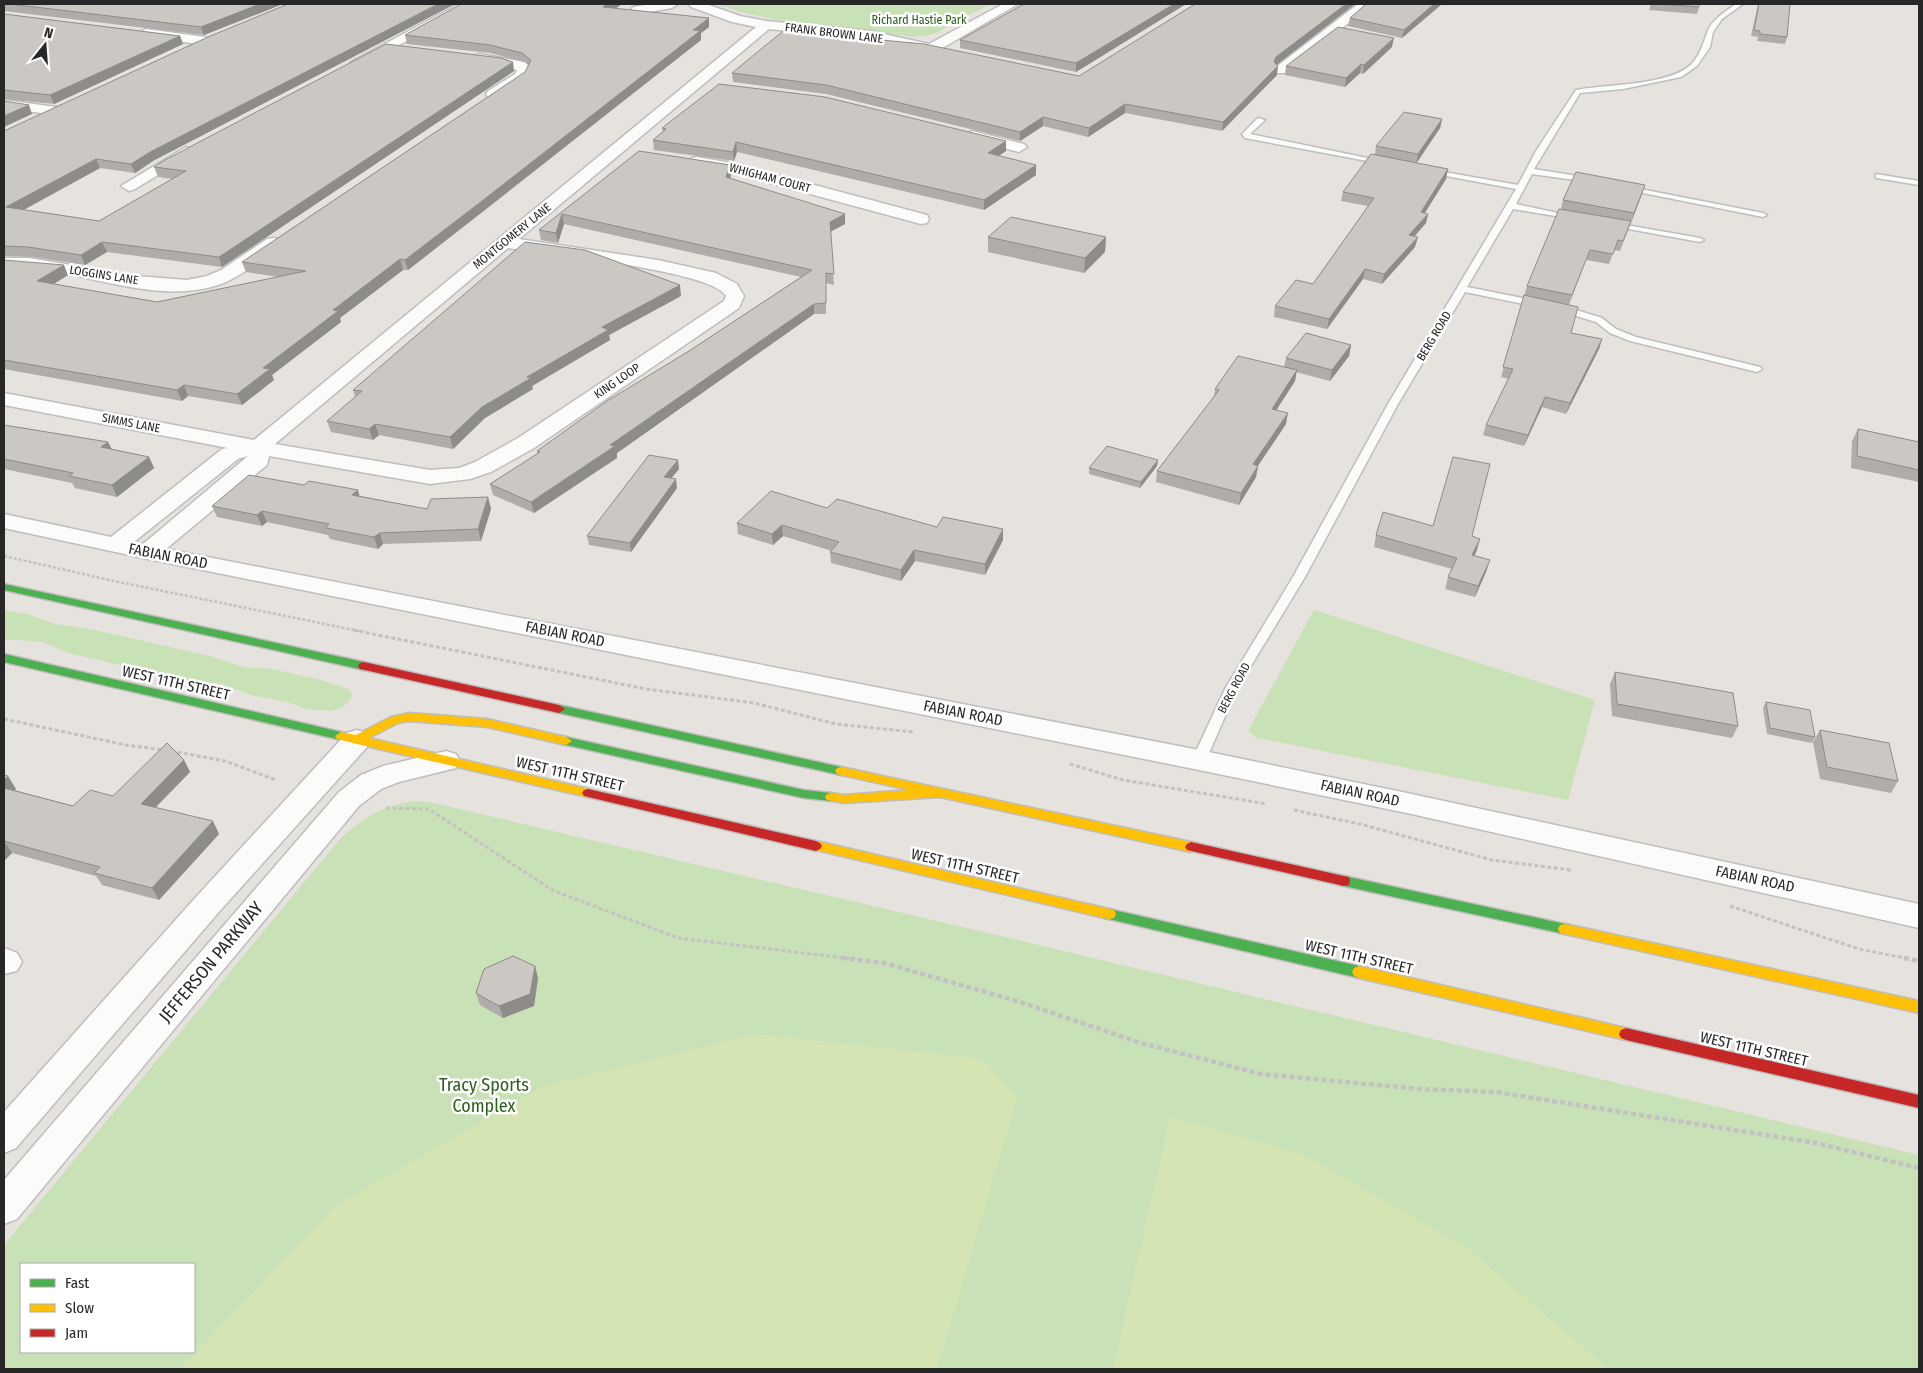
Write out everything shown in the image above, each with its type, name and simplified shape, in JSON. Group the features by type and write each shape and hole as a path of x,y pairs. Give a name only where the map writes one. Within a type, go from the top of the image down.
{"main road":[{"path":"4,587 1919,1007"},
{"name":"WEST 11TH STREET","path":"4,658 1919,1102"},
{"path":"357,740 395,720 409,717 487,723 804,794 844,799 939,793"}],"street":[{"path":"343,70 468,4"},
{"path":"637,10 672,4"},
{"name":"FRANK BROWN LANE","path":"695,4 737,19 766,26 870,35 950,52"},
{"path":"931,48 1012,4"},
{"path":"1281,70 1366,4"},
{"name":"MONTGOMERY LANE","path":"116,546 230,454 258,446 766,26"},
{"path":"1334,29 1352,33"},
{"path":"131,31 210,39 186,50"},
{"path":"386,47 416,50"},
{"path":"464,56 503,61 520,65 524,69 521,76 480,103"},
{"path":"697,83 717,85"},
{"path":"4,104 60,109 30,123"},
{"path":"961,133 1019,147"},
{"path":"129,186 195,148"},
{"path":"616,150 634,153"},
{"name":"WHIGHAM COURT","path":"680,160 726,166 921,219"},
{"name":"LOGGINS LANE","path":"4,263 30,263 164,285 205,282 229,273 286,234"},
{"name":"KING LOOP","path":"258,446 368,468 430,476 462,474 484,467 526,443 732,304 735,296 731,288 710,276 658,265 504,242"},
{"name":"SIMMS LANE","path":"4,399 258,446"},
{"path":"148,552 259,460 258,446"},
{"name":"FABIAN ROAD","path":"4,522 116,546 1199,760 1407,803 1919,916"},
{"path":"4,1137 208,905 357,740"},
{"name":"JEFFERSON PARKWAY","path":"4,1207 349,799 371,782 393,773 446,761"}],"lane":[{"name":"BERG ROAD","path":"1199,760 1231,689 1299,577 1393,404 1578,91 1623,87 1680,76 1695,65 1707,47 1710,32 1720,18 1740,4"},
{"path":"1261,120 1246,134 1248,136 1391,164"},
{"path":"1419,169 1521,188"},
{"path":"1530,171 1599,182"},
{"path":"1879,176 1919,183"},
{"path":"1618,186 1763,215"},
{"path":"1511,206 1587,220"},
{"path":"1606,223 1700,240"},
{"path":"1462,289 1581,313 1599,320 1613,331 1632,339 1758,369"}],"path":[{"path":"4,556 123,583 646,689 754,703 836,724 922,734"},
{"path":"4,719 126,745 202,755 244,765 276,780"},
{"path":"1066,762 1123,780 1272,805 1258,796"},
{"path":"386,808 429,810 498,853 552,890 678,938 884,963 1020,1002 1142,1043 1262,1074 1419,1089 1496,1092 1816,1143 1919,1168"},
{"path":"1289,809 1360,824 1492,860 1578,871"},
{"path":"1729,905 1859,948 1919,962"}],"green space":[{"name":"Richard Hastie Park","path":"718,4 990,4 934,34 915,37 777,20 737,11"},
{"path":"4,610 27,614 55,624 90,629 210,656 243,667 272,669 321,680 349,689 352,694 350,701 341,708 330,711 306,709 287,702 251,695 221,684 181,679 68,653 43,642 4,639"},
{"path":"1314,610 1595,700 1568,800 1257,738 1248,731"},
{"name":"Tracy Sports Complex","path":"416,801 434,803 1919,1155 1919,1369 4,1369 4,1245 340,839 366,818 394,806"},
{"path":"756,1034 983,1059 1017,1098 937,1369 180,1369 334,1207 543,1086"},
{"path":"1170,1117 1303,1154 1467,1248 1609,1369 1113,1369"}],"building":[{"path":"10,4 260,4 201,27"},
{"path":"288,4 438,4 150,152 131,164 96,159 6,207 99,221 186,171 154,167 163,161 386,44 501,58 513,62 219,257 102,242 81,255 28,247 4,246 4,131 208,37"},
{"path":"461,4 608,4 603,7 709,18 693,30 700,31 482,201 405,260 400,259 333,310 338,311 263,368 270,369 237,394 184,385 177,390 4,360 4,260 64,265 37,281 157,302 306,271 242,262 525,72 531,60 522,53 490,45 405,35"},
{"path":"1024,4 1174,4 1076,63 960,40"},
{"path":"1195,4 1346,4 1276,57 1274,62 1278,66 1223,122 1125,104 1089,128 1043,117 1020,132 826,85 732,73 788,27 805,28 806,33 924,44 1079,76"},
{"path":"1366,4 1434,4 1404,30 1350,18"},
{"path":"1661,4 1699,4 1699,7"},
{"path":"1759,4 1790,4 1787,37 1760,34 1760,31 1754,30"},
{"path":"4,14 180,36 50,95 4,90"},
{"path":"1338,27 1394,38 1364,65 1361,64 1346,78 1286,66"},
{"path":"719,84 825,97 1006,141 988,153 1036,165 984,200 736,142 733,152 653,140 666,129 662,128"},
{"path":"4,101 29,105 4,116"},
{"path":"1404,112 1442,119 1418,154 1376,146"},
{"path":"639,151 730,165 726,177 845,214 830,222 834,274 826,273 826,303 814,304 610,445 615,446 531,502 490,484 540,452 537,451 607,401 689,351 812,270 562,214 556,233 539,230"},
{"path":"1371,154 1448,169 1421,212 1428,214 1409,235 1418,237 1384,274 1365,269 1329,319 1275,306 1296,280 1313,284 1374,198 1343,192"},
{"path":"1576,172 1645,185 1634,213 1563,200"},
{"path":"1559,209 1631,221 1623,241 1618,240 1613,254 1590,250 1572,295 1527,286"},
{"path":"1011,217 1106,237 1085,258 988,237"},
{"path":"525,242 585,250 680,285 602,327 608,330 527,377 531,378 482,407 450,437 375,424 369,429 327,421 362,391 353,390"},
{"path":"1524,295 1578,307 1571,333 1602,339 1570,403 1545,397 1528,435 1486,425 1513,369 1503,367"},
{"path":"1306,333 1351,345 1332,370 1286,358"},
{"path":"1238,356 1297,370 1272,409 1288,413 1253,464 1258,466 1241,493 1157,471 1219,390 1215,389"},
{"path":"4,425 108,442 101,447 149,457 112,485 69,476 73,473 4,459"},
{"path":"1858,429 1919,442 1919,470 1857,456"},
{"path":"1107,446 1158,460 1141,482 1089,468"},
{"path":"649,455 678,460 664,477 676,479 630,543 587,536"},
{"path":"1453,457 1490,464 1472,536 1480,539 1472,555 1490,560 1478,586 1448,577 1457,558 1376,535 1383,512 1433,526"},
{"path":"249,475 304,485 309,481 358,490 352,495 427,509 431,499 488,497 478,529 380,533 374,537 326,528 329,524 262,511 257,515 212,506"},
{"path":"771,491 827,508 837,499 937,527 943,517 1003,529 985,564 914,550 901,570 830,552 839,542 782,525 772,534 737,523"},
{"path":"1615,672 1733,693 1738,726 1617,704"},
{"path":"1766,702 1810,710 1815,737 1770,728"},
{"path":"1820,730 1889,743 1898,781 1827,767"},
{"path":"167,743 184,760 141,804 213,821 152,888 94,873 100,867 4,841 4,788 73,806 90,790 113,796"},
{"path":"513,956 535,966 530,994 499,1006 476,993 484,969"}],"traffic: fast":[{"path":"4,587 364,666"},
{"path":"4,658 341,736"},
{"path":"559,709 841,771"},
{"path":"566,741 804,794 831,797"},
{"path":"1344,881 1565,929"},
{"path":"1109,914 1359,972"}],"traffic: slow":[{"path":"357,740 395,720 409,717 487,723 566,741"},
{"path":"341,736 588,793"},
{"path":"841,771 1191,847"},
{"path":"831,797 844,799 939,793"},
{"path":"816,846 1109,914"},
{"path":"1565,929 1919,1007"},
{"path":"1359,972 1626,1034"}],"traffic: jam":[{"path":"364,666 559,709"},
{"path":"588,793 816,846"},
{"path":"1191,847 1344,881"},
{"path":"1626,1034 1919,1102"}]}
